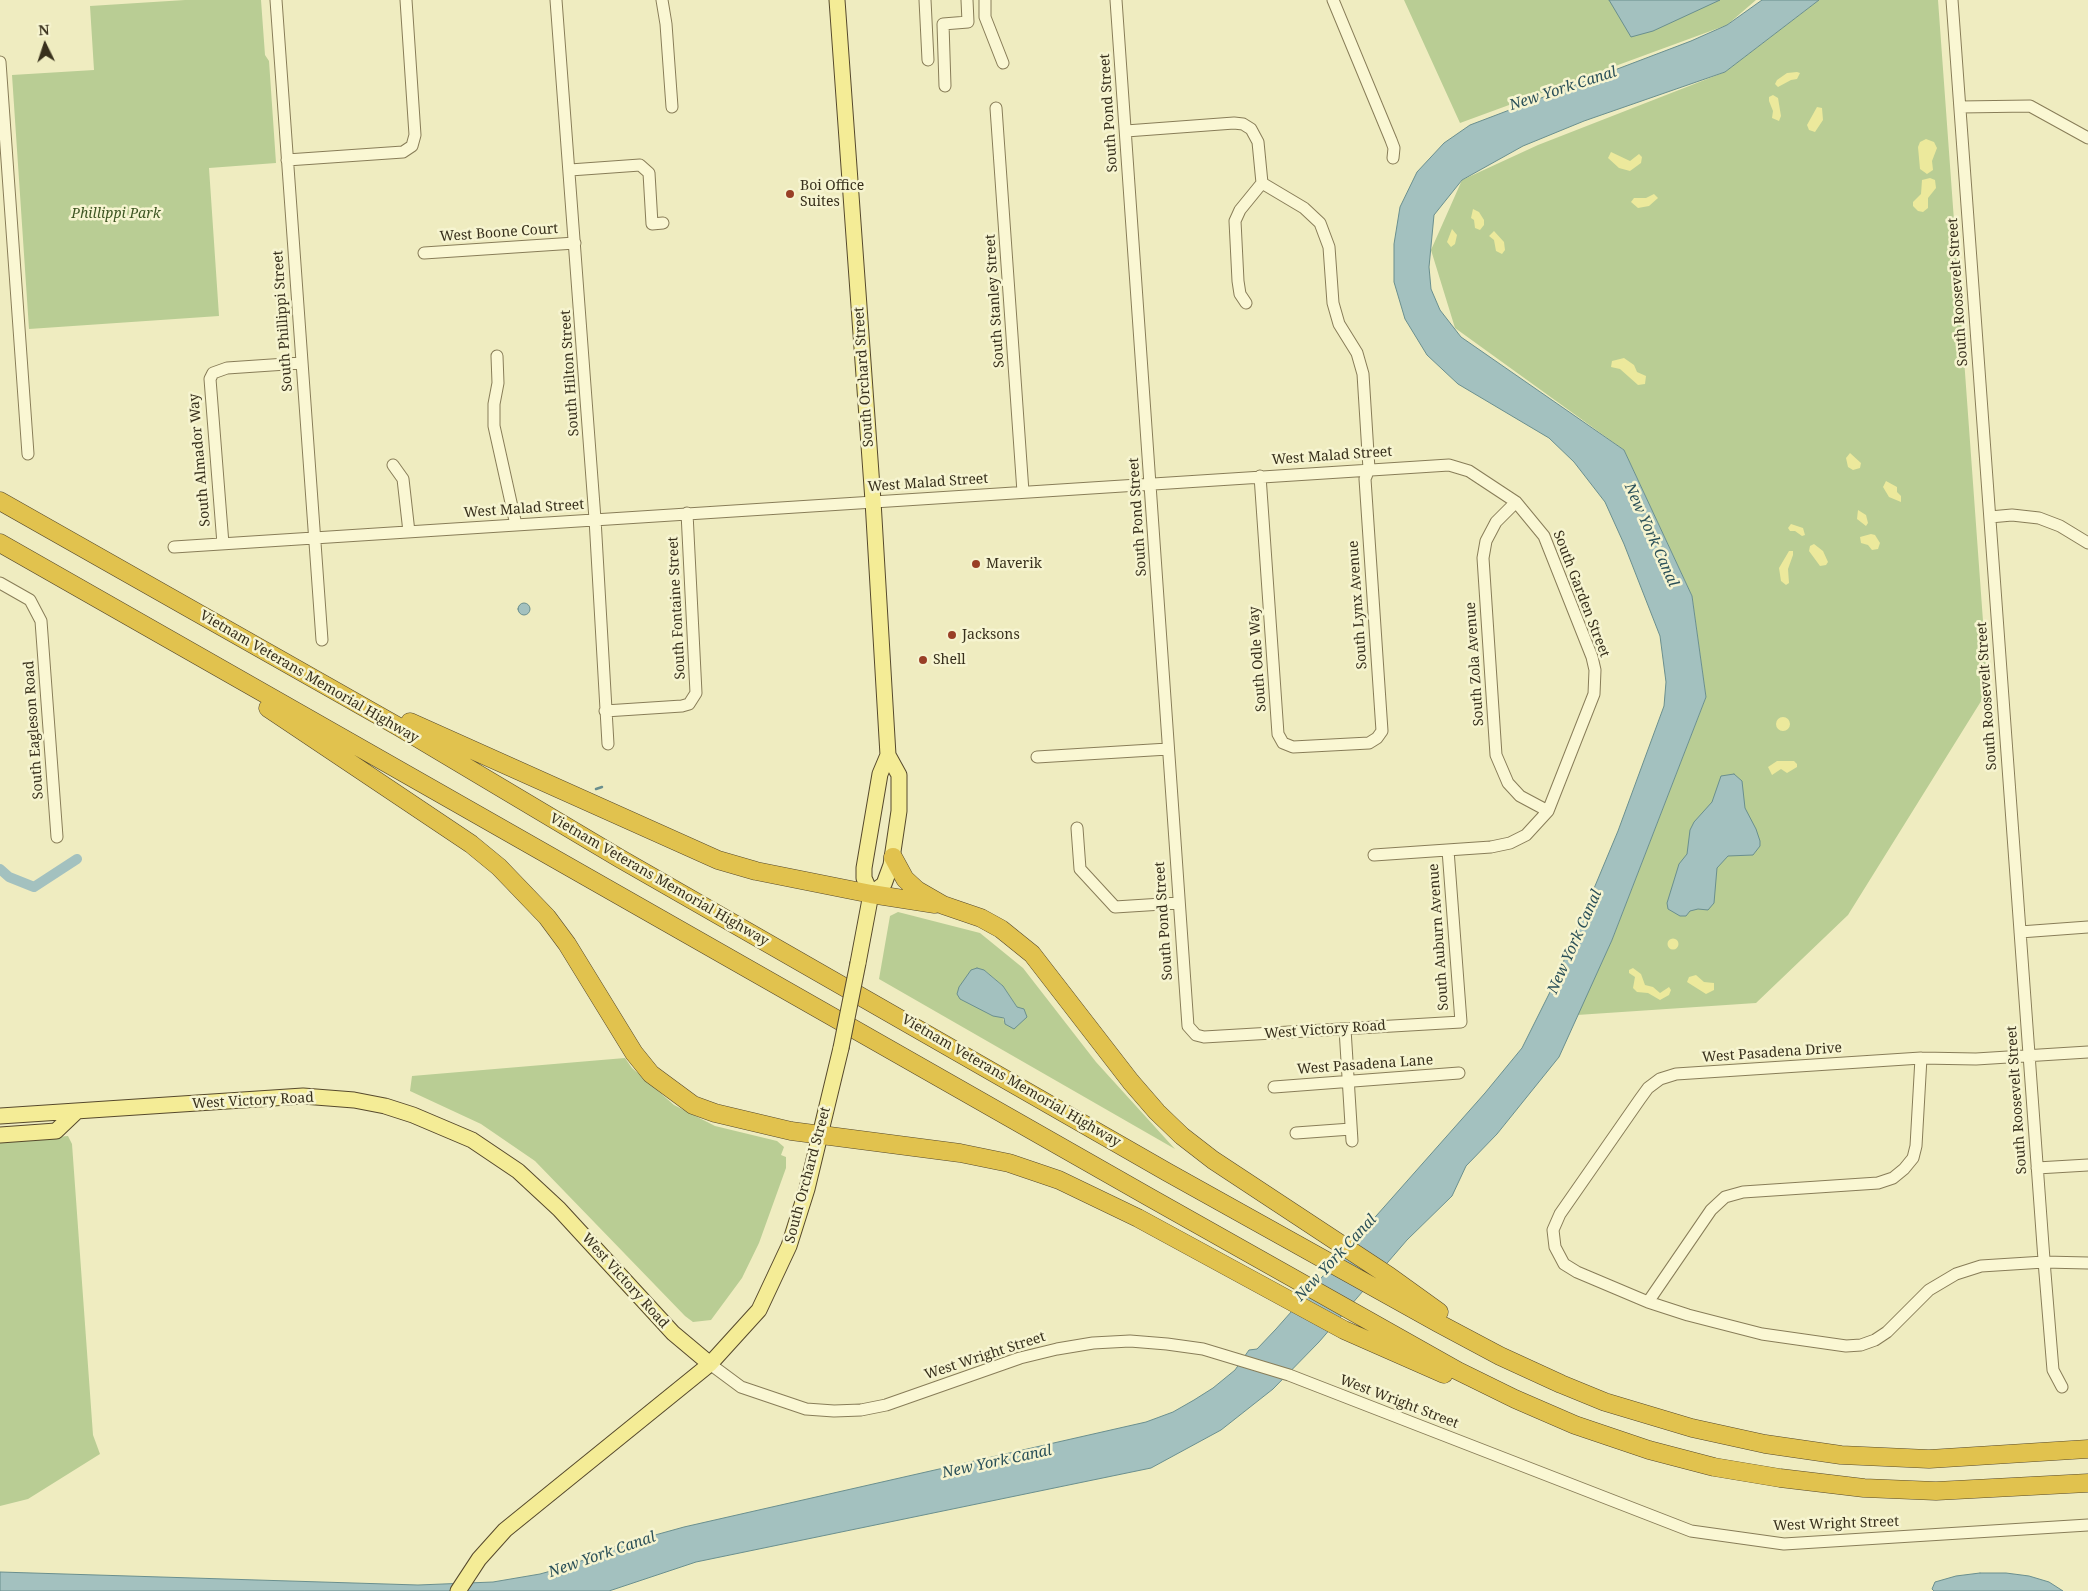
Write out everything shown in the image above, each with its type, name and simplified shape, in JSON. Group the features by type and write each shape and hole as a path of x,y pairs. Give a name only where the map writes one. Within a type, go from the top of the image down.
{"highway":[{"name":"Vietnam Veterans Memorial Highway","path":"0,500 399,727 628,863 1167,1172 1323,1257 1384,1283"},
{"path":"0,543 1358,1314 1486,1385 1575,1425"},
{"path":"162,636 471,844 499,866 542,911 567,944 634,1053 652,1074 693,1105 715,1113 820,1135 960,1153 1009,1163 1059,1180 1138,1218 1344,1330 1460,1382 1575,1425 1649,1450 1714,1467 1820,1484 1864,1488 1936,1491 2088,1483"},
{"path":"309,677 709,856 756,871 871,894 943,905 981,918 1017,940 1045,968 1131,1082 1157,1112 1182,1136 1213,1160 1337,1242 1384,1283 1500,1356 1560,1384 1614,1405 1692,1428 1773,1445 1841,1454 1929,1459 2088,1449"},
{"path":"893,857 905,879 917,890 943,905"}],"main road":[{"name":"South Orchard Street","path":"837,0 873,501 888,755 899,775 899,811 893,857 884,884 871,894"},
{"name":"South Orchard Street","path":"460,1588 486,1552 520,1516 710,1364 759,1310 789,1246 807,1189 841,1048 871,894 864,878 864,868 880,774 888,755"},
{"name":"West Victory Road","path":"0,1116 303,1096 354,1100 385,1106 444,1126 472,1140 518,1171 559,1208 673,1333 710,1364"},
{"path":"0,1135 56,1131 77,1111"}],"street":[{"name":"South Phillippi Street","path":"276,0 313,538 316,544 322,640"},
{"path":"287,160 403,152 412,146 415,135 406,0"},
{"name":"South Hilton Street","path":"556,0 595,520 608,744"},
{"path":"662,0 666,24 672,107"},
{"path":"924,0 928,60"},
{"path":"946,86 943,24 968,22 967,0"},
{"path":"985,0 985,17 1003,63"},
{"name":"South Pond Street","path":"1116,0 1151,483 1186,1019 1191,1030"},
{"path":"1333,0 1392,140 1394,148 1392,158"},
{"name":"South Roosevelt Street","path":"1952,0 2044,1262 2053,1370 2062,1388"},
{"path":"0,62 28,454"},
{"path":"1960,108 2030,106 2088,138"},
{"name":"South Stanley Street","path":"996,108 1023,492"},
{"path":"1126,131 1234,122 1243,124 1251,129 1258,142 1262,183 1240,210 1236,221 1238,281 1240,294 1246,303"},
{"path":"570,170 640,166 649,173 652,224 663,223"},
{"name":"South Lynx Avenue","path":"1262,183 1304,208 1320,223 1329,246 1333,303 1339,324 1357,353 1363,374 1369,469 1365,479 1382,731 1377,738"},
{"name":"West Boone Court","path":"424,252 575,243"},
{"path":"497,356 498,384 494,404 494,426 516,525"},
{"name":"South Almador Way","path":"223,544 210,379 213,373 227,368 301,363"},
{"path":"393,465 403,479 408,532"},
{"name":"West Malad Street","path":"174,547 1449,465"},
{"name":"South Garden Street","path":"1374,855 1491,847 1510,843 1526,835 1548,811 1591,705 1595,670 1592,657 1550,548 1533,520 1516,502 1469,471 1449,465"},
{"name":"South Odle Way","path":"1260,476 1278,734 1283,743 1293,747 1369,742 1377,738"},
{"name":"South Zola Avenue","path":"1516,502 1496,522 1486,541 1483,558 1496,755 1508,783 1520,796 1548,811"},
{"name":"South Fontaine Street","path":"605,711 682,706 688,704 696,693 687,514"},
{"path":"1990,517 2012,515 2039,518 2072,532 2088,543"},
{"name":"South Eagleson Road","path":"0,583 30,600 41,621 57,837"},
{"path":"1037,757 1168,749"},
{"path":"1077,828 1080,869 1115,907 1178,903"},
{"name":"South Auburn Avenue","path":"1448,850 1461,1022"},
{"path":"2020,932 2088,927"},
{"name":"West Victory Road","path":"1191,1030 1204,1036 1461,1022"},
{"path":"1296,1133 1352,1135 1345,1029"},
{"name":"West Pasadena Drive","path":"1648,1302 1577,1272 1564,1264 1554,1247 1553,1230 1560,1214 1644,1093 1660,1079 1676,1074 1921,1058 1976,1058 2088,1052"},
{"path":"1921,1058 1916,1146 1913,1158 1904,1169 1892,1178 1878,1183 1743,1192 1725,1197 1711,1210 1648,1302 1688,1315 1762,1334 1846,1346 1862,1345 1887,1332 1929,1290 1956,1274 1981,1266 2044,1262 2088,1263"},
{"name":"West Pasadena Lane","path":"1274,1087 1459,1073"},
{"path":"2037,1168 2088,1165"},
{"name":"West Wright Street","path":"710,1364 741,1387 797,1406 834,1411 886,1405 1020,1358 1093,1343 1130,1341 1167,1344 1203,1349 1240,1359 1289,1376 1691,1531 1784,1544 2088,1525"}],"green space":[{"name":"Phillippi Park","path":"185,0 261,0 265,55 269,61 276,163 209,168 219,316 29,329 12,75 94,70 90,6"},
{"path":"1404,0 1756,0 1727,25 1460,123"},
{"path":"1819,0 1938,0 1988,690 1848,915 1756,1003 1577,1015 1612,940 1706,697 1692,596 1624,450 1455,328 1431,250 1462,180 1538,145 1725,72"},
{"path":"898,912 980,933 1023,968 1096,1062 1175,1149 879,979 890,916","holes":["984,970 1003,986 1017,1007 1005,1024"]},
{"path":"625,1058 632,1068 674,1105 715,1126 777,1141 784,1147 781,1155 786,1157 786,1168 759,1243 742,1278 711,1320 693,1322 685,1316 535,1161 481,1124 410,1091 412,1076"},
{"path":"68,1136 72,1144 93,1435 100,1454 28,1499 0,1506 0,1141"}],"sand":[{"path":"1787,73 1800,73 1797,79 1778,87 1775,84 1777,80"},
{"path":"1773,95 1778,98 1781,116 1779,121 1772,118 1773,111 1769,97"},
{"path":"1817,107 1822,108 1823,120 1815,132 1809,130 1807,125"},
{"path":"1926,139 1934,142 1937,148 1932,161 1933,170 1927,174 1920,169 1918,147 1920,142"},
{"path":"1611,152 1630,161 1639,154 1642,157 1641,163 1630,171 1619,168 1608,158"},
{"path":"1930,178 1935,180 1936,188 1928,198 1928,208 1923,212 1918,211 1913,206 1913,202 1921,194 1922,180"},
{"path":"1654,194 1658,198 1649,206 1638,208 1631,202 1634,198 1646,198"},
{"path":"1473,209 1479,212 1484,220 1484,225 1480,230 1475,228 1474,220 1471,218"},
{"path":"1452,229 1457,235 1455,244 1451,247 1447,242"},
{"path":"1494,231 1504,242 1505,250 1502,254 1496,251 1494,240 1489,236"},
{"path":"1624,358 1634,365 1637,372 1646,376 1645,384 1638,385 1620,369 1611,367 1612,361"},
{"path":"1850,453 1861,463 1860,468 1853,470 1848,467 1846,458"},
{"path":"1886,481 1897,487 1897,492 1901,496 1901,502 1889,497 1883,487"},
{"path":"1858,510 1866,515 1868,523 1866,526 1857,519"},
{"path":"1791,524 1803,528 1805,535 1802,536 1795,531 1790,531 1788,528"},
{"path":"1871,534 1875,535 1880,543 1878,549 1872,550 1868,545 1861,543 1860,537"},
{"path":"1814,544 1823,551 1828,562 1826,565 1820,566 1809,551 1810,546"},
{"path":"1789,551 1793,551 1793,555 1788,569 1789,583 1786,585 1781,581 1779,568"},
{"path":"1783,717 1788,719 1790,724 1788,729 1783,731 1778,729 1776,724 1778,719"},
{"path":"1777,761 1794,761 1797,767 1787,773 1781,769 1772,775 1768,767"},
{"path":"1673,938 1679,944 1673,950 1667,944"},
{"path":"1633,968 1641,974 1645,985 1653,987 1660,993 1669,987 1671,990 1669,995 1660,1000 1648,993 1637,992 1633,988 1635,977 1629,973 1629,970"},
{"path":"1696,975 1704,982 1714,983 1714,990 1706,994 1687,982 1689,977"}],"water":[{"path":"1609,0 1720,0 1653,31 1631,37"},
{"name":"New York Canal","path":"1762,0 1819,0 1725,72 1584,121 1523,146 1462,180 1434,215 1429,267 1431,289 1440,310 1461,337 1624,450 1692,596 1706,697 1612,940 1559,1057 1497,1134 1466,1166 1452,1196 1407,1240 1319,1342 1273,1389 1221,1430 1151,1468 696,1562 609,1591 0,1591 0,1572 418,1585 493,1582 540,1574 569,1566 619,1545 684,1527 1146,1422 1173,1412 1194,1400 1213,1388 1235,1370 1249,1350 1257,1349 1276,1329 1485,1093 1522,1048 1554,984 1618,831 1664,706 1666,682 1660,636 1624,544 1605,502 1574,462 1549,438 1458,384 1427,355 1405,319 1394,282 1394,244 1400,207 1417,172 1444,143 1470,125 1691,41 1727,25"},
{"path":"524,603 530,609 524,615 518,609"},
{"path":"1734,774 1742,781 1745,808 1756,829 1760,846 1753,855 1728,856 1717,868 1714,903 1708,910 1698,909 1690,911 1686,916 1680,916 1668,909 1667,903 1679,864 1687,854 1690,830 1694,822 1712,802 1721,776"},
{"path":"977,968 984,970 1003,986 1017,1007 1024,1009 1027,1017 1014,1029 1005,1024 1004,1018 993,1016 960,999 957,994 959,987 971,970"},
{"path":"1980,1573 2006,1573 2029,1576 2049,1582 2063,1591 1934,1591 1932,1589 1935,1582 1956,1576"}],"waterway":[{"path":"596,789 602,787"},
{"path":"0,869 9,877 34,887 77,859"}],"place":[{"name":"Boi Office Suites","path":"790,194"},
{"name":"Maverik","path":"976,564"},
{"name":"Jacksons","path":"952,635"},
{"name":"Shell","path":"923,660"}]}
